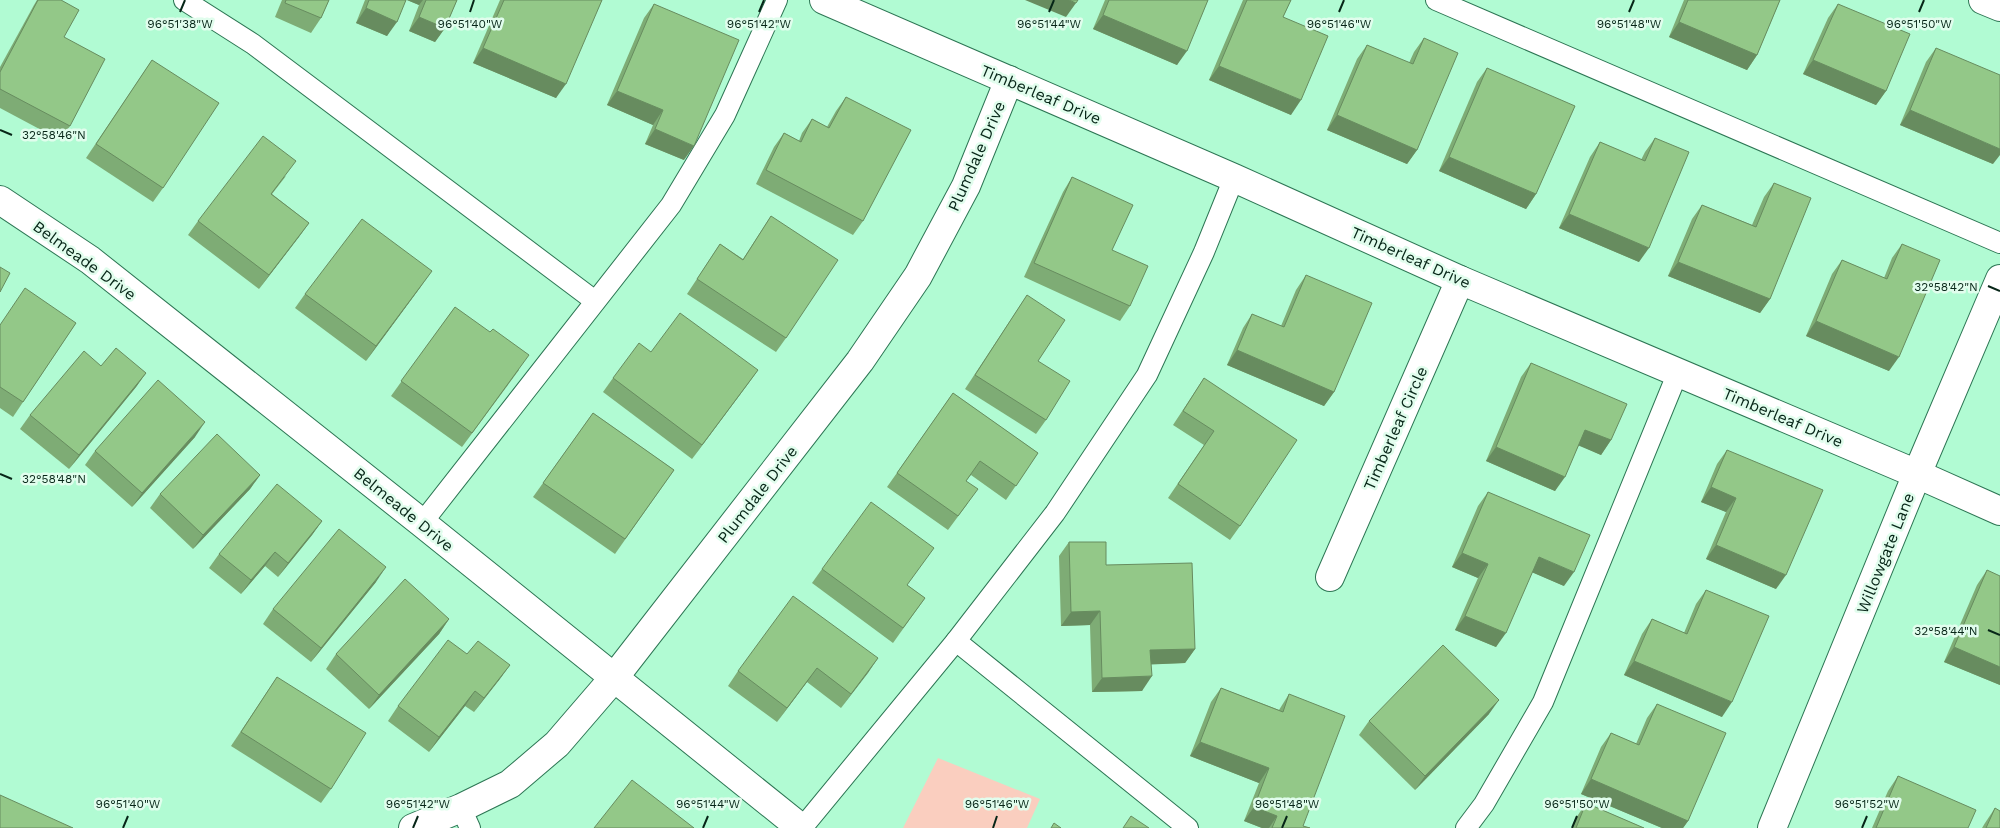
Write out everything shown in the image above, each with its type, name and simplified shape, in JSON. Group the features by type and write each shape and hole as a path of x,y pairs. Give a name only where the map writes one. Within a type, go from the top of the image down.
{"street":[{"name":"Timberleaf Drive","path":"824,0 1234,178 1460,280 2000,511"},
{"path":"1983,0 2000,8"},
{"name":"Plumdale Drive","path":"413,828 466,818 557,744 613,679 860,361 918,276 966,186 1009,80"},
{"name":"Belmeade Drive","path":"0,200 90,260 422,523 613,679 801,828"},
{"name":"Willowgate Lane","path":"1772,828 1917,474 2000,279"},
{"name":"Timberleaf Circle","path":"1330,577 1460,280"}],"lane":[{"path":"184,0 253,44 595,301"},
{"path":"422,523 676,197 725,115 777,0"},
{"path":"1436,0 2000,243"},
{"path":"801,828 956,641 1056,513 1148,375 1204,252 1234,178"},
{"path":"1466,828 1484,804 1542,702 1678,372"},
{"path":"956,641 1188,828"}],"shaded area":[{"path":"938,758 1040,799 1027,828 903,828"}],"building":[{"path":"38,0 61,0 79,10 64,37 105,59 70,126 0,89 0,72"},
{"path":"286,0 329,0 321,18 285,3"},
{"path":"369,0 406,0 397,22 366,8"},
{"path":"426,0 457,0 445,28 419,17"},
{"path":"504,0 602,0 566,84 483,48"},
{"path":"1109,0 1208,0 1187,51 1103,15"},
{"path":"1247,0 1291,0 1283,17 1328,36 1301,100 1219,66"},
{"path":"1688,0 1780,0 1757,55 1679,22"},
{"path":"654,4 739,40 694,146 655,129 663,110 617,91"},
{"path":"1838,4 1910,34 1886,91 1813,60"},
{"path":"1424,38 1458,53 1417,150 1337,115 1367,45 1413,64"},
{"path":"1936,48 2000,75 2000,149 1910,110"},
{"path":"152,60 219,103 163,188 96,144"},
{"path":"1487,68 1575,106 1536,194 1449,157"},
{"path":"846,97 911,130 863,221 766,170 784,133 801,142 812,119 829,128"},
{"path":"263,136 296,161 271,194 309,223 269,275 198,221"},
{"path":"1655,138 1689,152 1649,248 1569,214 1600,142 1645,161"},
{"path":"1072,177 1133,205 1112,250 1148,266 1130,306 1034,263"},
{"path":"1774,183 1811,198 1770,299 1678,262 1702,205 1756,227"},
{"path":"771,216 838,260 786,338 697,279 720,244 743,260"},
{"path":"362,219 432,271 376,346 305,294"},
{"path":"1902,244 1940,260 1899,357 1816,321 1842,260 1887,279"},
{"path":"0,267 10,273 0,292"},
{"path":"1306,275 1372,303 1334,392 1237,350 1252,314 1284,327"},
{"path":"25,288 76,323 23,402 0,387 0,325"},
{"path":"1027,295 1065,320 1038,361 1070,381 1046,420 975,375"},
{"path":"455,307 490,332 493,329 529,355 472,433 401,381"},
{"path":"680,313 758,370 702,445 613,378 639,343 651,352"},
{"path":"116,348 146,373 79,455 30,415 84,351 101,366"},
{"path":"1531,363 1627,404 1611,440 1585,430 1565,477 1496,447"},
{"path":"1204,378 1297,440 1240,526 1178,484 1214,431 1183,411"},
{"path":"158,380 205,422 142,493 95,451"},
{"path":"953,393 1038,453 1016,486 980,461 966,481 978,489 958,516 897,473"},
{"path":"593,413 674,470 625,539 543,483"},
{"path":"217,434 260,475 203,535 160,494"},
{"path":"1727,450 1823,490 1786,575 1716,545 1736,498 1711,487"},
{"path":"277,484 322,521 288,563 275,552 251,580 219,554"},
{"path":"1488,492 1590,535 1574,572 1539,557 1506,633 1465,616 1488,564 1462,553"},
{"path":"871,502 934,548 907,585 925,598 903,628 822,569"},
{"path":"339,529 386,567 321,648 273,609"},
{"path":"1069,542 1106,542 1106,565 1192,563 1195,649 1150,650 1152,676 1102,678 1100,611 1071,612"},
{"path":"1987,570 2000,576 2000,667 1954,647"},
{"path":"405,579 449,619 379,695 336,654"},
{"path":"1706,590 1769,616 1732,702 1634,661 1652,619 1687,634"},
{"path":"793,596 878,658 851,694 817,668 787,708 738,671"},
{"path":"448,640 467,654 478,641 510,665 484,698 475,691 439,737 398,706"},
{"path":"1443,645 1499,700 1425,776 1369,721"},
{"path":"277,677 366,733 331,789 241,732"},
{"path":"1221,688 1283,712 1289,694 1345,716 1303,826 1310,828 1272,828 1277,816 1254,807 1269,768 1200,742"},
{"path":"1657,704 1726,733 1688,821 1591,779 1611,733 1639,745"},
{"path":"1898,776 1976,810 1968,828 1876,828"},
{"path":"632,780 694,828 594,828"},
{"path":"0,795 73,828 0,828"},
{"path":"1586,803 1644,828 1576,828"},
{"path":"1995,808 2000,811 2000,828 1986,828"},
{"path":"1131,816 1149,828 1123,828"},
{"path":"1054,823 1061,828 1051,828"}]}
